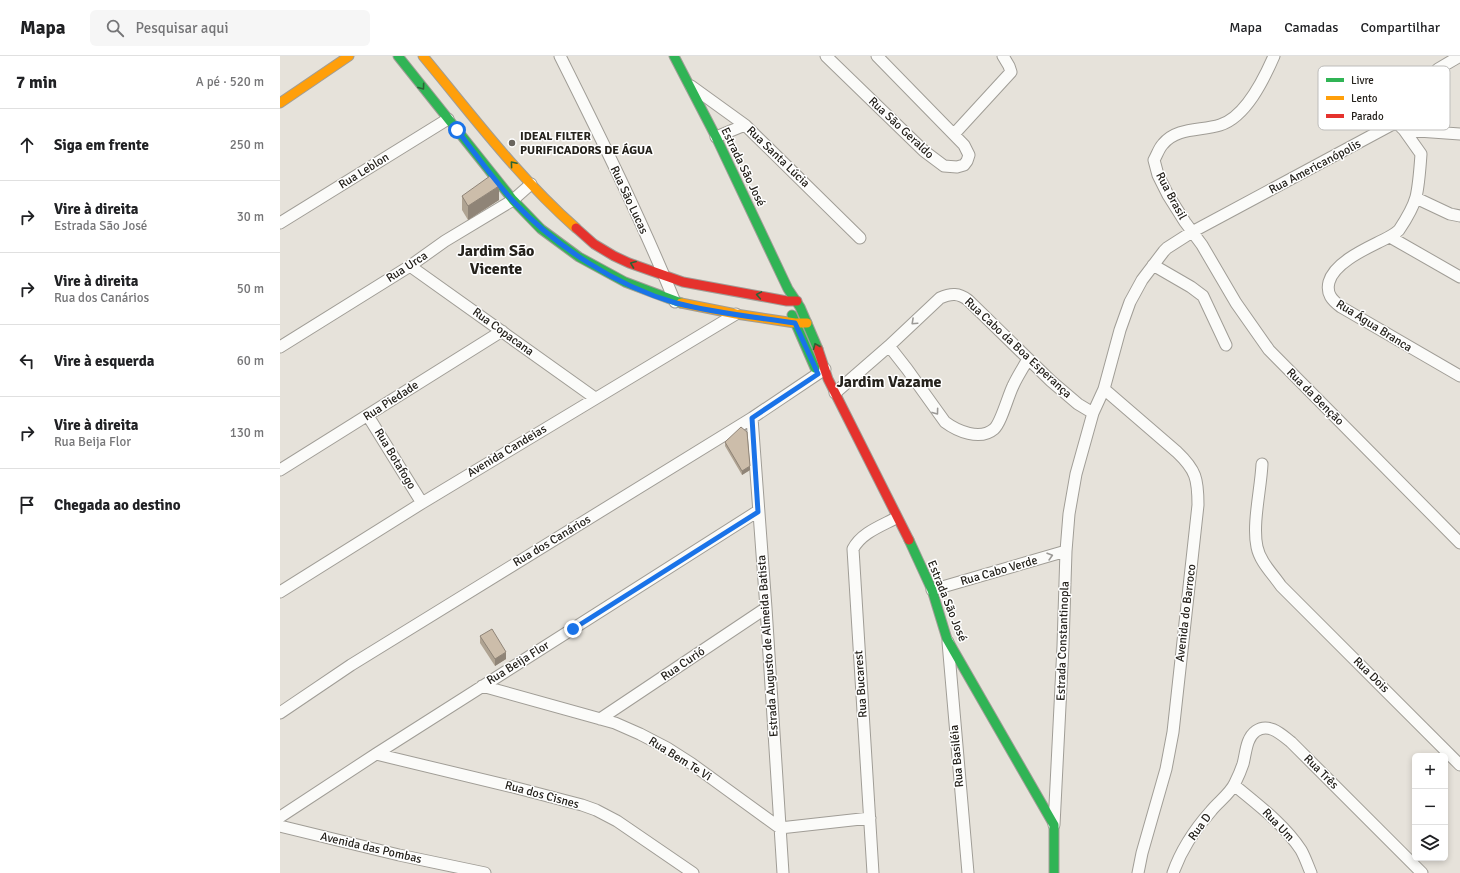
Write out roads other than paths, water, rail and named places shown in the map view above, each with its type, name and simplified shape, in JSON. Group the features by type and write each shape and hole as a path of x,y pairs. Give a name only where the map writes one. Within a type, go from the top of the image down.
{"street":[{"path":"280,103 349,56"},
{"path":"398,56 513,200 541,229 579,257 625,282 675,302 736,314 807,324"},
{"path":"423,56 517,170 554,209 594,244 614,256 664,276 703,286 787,301 797,301"},
{"name":"Rua São Lucas","path":"560,56 596,128 675,302"},
{"name":"Estrada São José","path":"674,56 716,137 788,289 797,301 807,324 823,374"},
{"name":"Rua São Geraldo","path":"826,56 924,151 949,168 958,168 964,165 969,155 955,133 877,56"},
{"name":"Rua Brasil","path":"1192,232 1168,196 1158,175 1154,160 1162,145 1170,137 1186,131 1221,125 1234,117 1244,108 1274,56"},
{"path":"1443,66 1460,56"},
{"path":"955,133 1011,72 1004,57"},
{"name":"Rua Santa Lúcia","path":"689,85 745,125 860,238"},
{"name":"Rua Leblon","path":"280,223 448,119"},
{"path":"716,137 745,125"},
{"name":"Rua Americanópolis","path":"1192,232 1392,130"},
{"name":"Rua Água Branca","path":"1403,130 1421,154 1416,198 1398,231 1390,237 1346,260 1334,271 1330,278 1328,287 1329,294 1333,301 1341,307 1460,376"},
{"path":"1430,130 1460,134"},
{"name":"Rua Urca","path":"280,346 410,266 445,241 513,200 531,184"},
{"path":"1416,198 1450,214 1460,216"},
{"path":"1093,413 1104,390 1120,330 1130,302 1142,280 1167,248 1192,232"},
{"name":"Rua da Benção","path":"1192,232 1202,245 1236,302 1276,358 1460,543"},
{"path":"1390,237 1460,277"},
{"name":"Rua Copacana","path":"410,266 595,398"},
{"path":"1153,266 1191,287 1203,296 1226,345"},
{"name":"Estrada São José","path":"788,289 787,301 795,323 835,393 932,590 947,639 1054,825"},
{"name":"Rua Cabo da Boa Esperança","path":"889,346 940,298 950,294 962,295 1012,341 1028,359 1078,404 1093,413"},
{"name":"Avenida Candeias","path":"280,592 422,503 736,314"},
{"name":"Rua Piedade","path":"280,470 502,331"},
{"path":"835,393 889,346 944,422 954,429 968,434 988,433 995,428 1013,385 1028,359"},
{"name":"Rua dos Canários","path":"280,713 391,640 823,374"},
{"name":"Avenida do Barroco","path":"1104,390 1187,461 1194,473 1198,489 1198,505 1173,732 1166,769 1142,853 1138,873"},
{"name":"Estrada Constantinopla","path":"1054,873 1054,825 1063,653 1066,551 1069,514 1076,474 1093,413"},
{"name":"Rua Botafogo","path":"368,416 422,503"},
{"name":"Estrada Augusto de Almeida Batista","path":"752,418 783,873"},
{"name":"Rua Dois","path":"1262,464 1256,530 1257,547 1261,558 1281,586 1460,765"},
{"name":"Rua Beija Flor","path":"280,817 482,686 758,512"},
{"name":"Rua Bucarest","path":"873,873 853,548 858,540 864,535 896,518"},
{"name":"Rua Cabo Verde","path":"932,590 1066,551"},
{"name":"Rua Curió","path":"600,719 766,608"},
{"name":"Rua Basiléia","path":"947,639 968,873"},
{"name":"Rua Bem Te Vi","path":"482,686 621,726 667,748 708,775 780,828"},
{"name":"Rua Três","path":"1234,785 1243,765 1246,748 1251,737 1256,731 1263,728 1270,728 1280,733 1291,742 1422,873"},
{"name":"Rua dos Cisnes","path":"376,754 512,787 596,810 617,821 694,873"},
{"name":"Rua D","path":"1173,873 1178,860 1196,830 1234,785"},
{"name":"Rua Um","path":"1234,785 1266,811 1288,833 1302,851 1311,873"},
{"path":"780,828 870,818"},
{"name":"Avenida das Pombas","path":"280,826 399,855 485,873"}],"place":[{"name":"IDEAL FILTER PURIFICADORS DE ÁGUA","path":"512,143"}],"district":[{"name":"Jardim São Vicente","path":"496,260"},
{"name":"Jardim Vazame","path":"889,382"}]}
